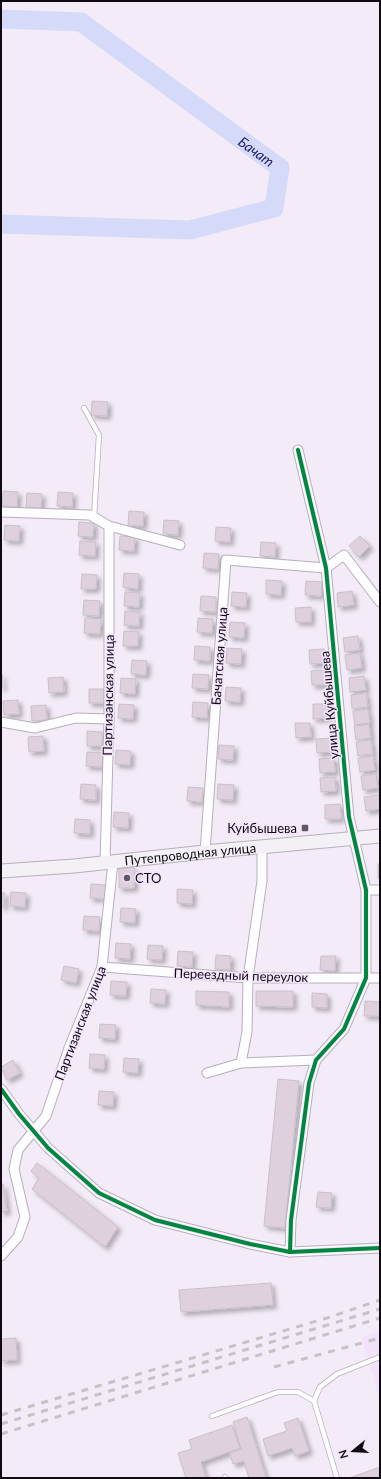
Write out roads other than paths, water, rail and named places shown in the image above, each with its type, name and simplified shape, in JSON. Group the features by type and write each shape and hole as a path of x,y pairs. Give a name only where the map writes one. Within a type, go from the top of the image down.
{"main road":[{"name":"Путепроводная улица","path":"1,871 109,863 205,852 380,836"}],"street":[{"name":"улица Куйбышева","path":"298,450 326,568 349,817 356,839 366,890 366,978"},
{"path":"1,512 90,515 109,526 180,545"},
{"name":"Партизанская улица","path":"1,1256 18,1237 25,1217 14,1169 18,1150 46,1116 69,1048 102,967 109,863 109,526"},
{"path":"326,568 344,555 380,602"},
{"name":"Бачатская улица","path":"205,852 226,560 326,568"},
{"path":"1,722 35,728 76,718 109,719"},
{"path":"240,1063 248,1032 248,978 262,881 262,847"},
{"path":"366,890 380,890"},
{"name":"Переездный переулок","path":"102,967 248,978 380,978"},
{"path":"290,1252 291,1220 309,1083 316,1060 344,1029 366,978"},
{"path":"207,1073 240,1063 316,1060"},
{"path":"1,1089 48,1148 99,1193 154,1220 250,1244 290,1252 380,1248"}],"lane":[{"path":"84,408 99,435 94,518"},
{"path":"337,1478 314,1401 320,1387 337,1374 380,1357"},
{"path":"212,1416 278,1392 298,1392 314,1401"}],"waterway":[{"name":"Бачат","path":"1,19 81,22 280,168 274,208 190,230 1,224"}],"railway":[{"path":"1,1415 327,1318 380,1300"},
{"path":"1,1424 380,1309"},
{"path":"1,1434 380,1318"},
{"path":"274,1367 380,1338"}],"place":[{"name":"Куйбышева","path":"305,828"},
{"name":"СТО","path":"127,878"}]}
